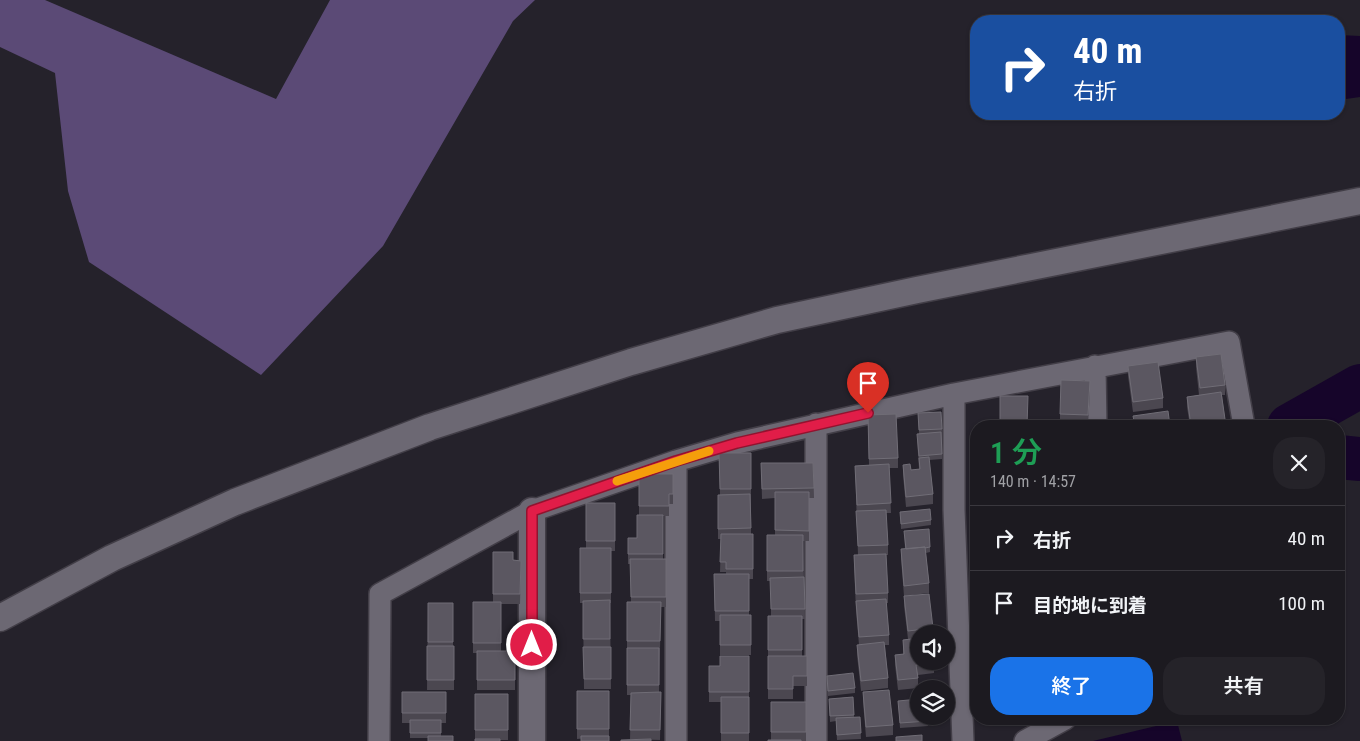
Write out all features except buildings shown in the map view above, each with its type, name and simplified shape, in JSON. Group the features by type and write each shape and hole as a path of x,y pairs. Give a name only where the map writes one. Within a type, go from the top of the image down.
{"street":[{"path":"0,618 112,558 235,502 430,427 631,362 777,320 1360,201"},
{"path":"379,741 380,594 532,511 676,461 737,443 954,394 1229,342 1243,420"},
{"path":"1095,366 1096,420"},
{"path":"954,394 954,510 963,741"},
{"path":"816,424 816,741"},
{"path":"676,461 676,741"},
{"path":"532,511 532,741"},
{"path":"1025,741 1054,725"}],"shaded area":[{"path":"0,0 45,0 276,99 330,0 535,0 513,21 383,246 261,375 89,262 68,191 55,73 0,47"},
{"path":"1345,35 1360,36 1360,97 1345,99"},
{"path":"1160,725 1178,725 1182,741 1093,741"}],"waterway":[{"path":"1300,420 1360,386"},
{"path":"1345,458 1360,459"}],"slow traffic":[{"path":"617,481 709,451"}],"route":[{"path":"532,645 532,511 676,461 737,443 868,413"}]}
